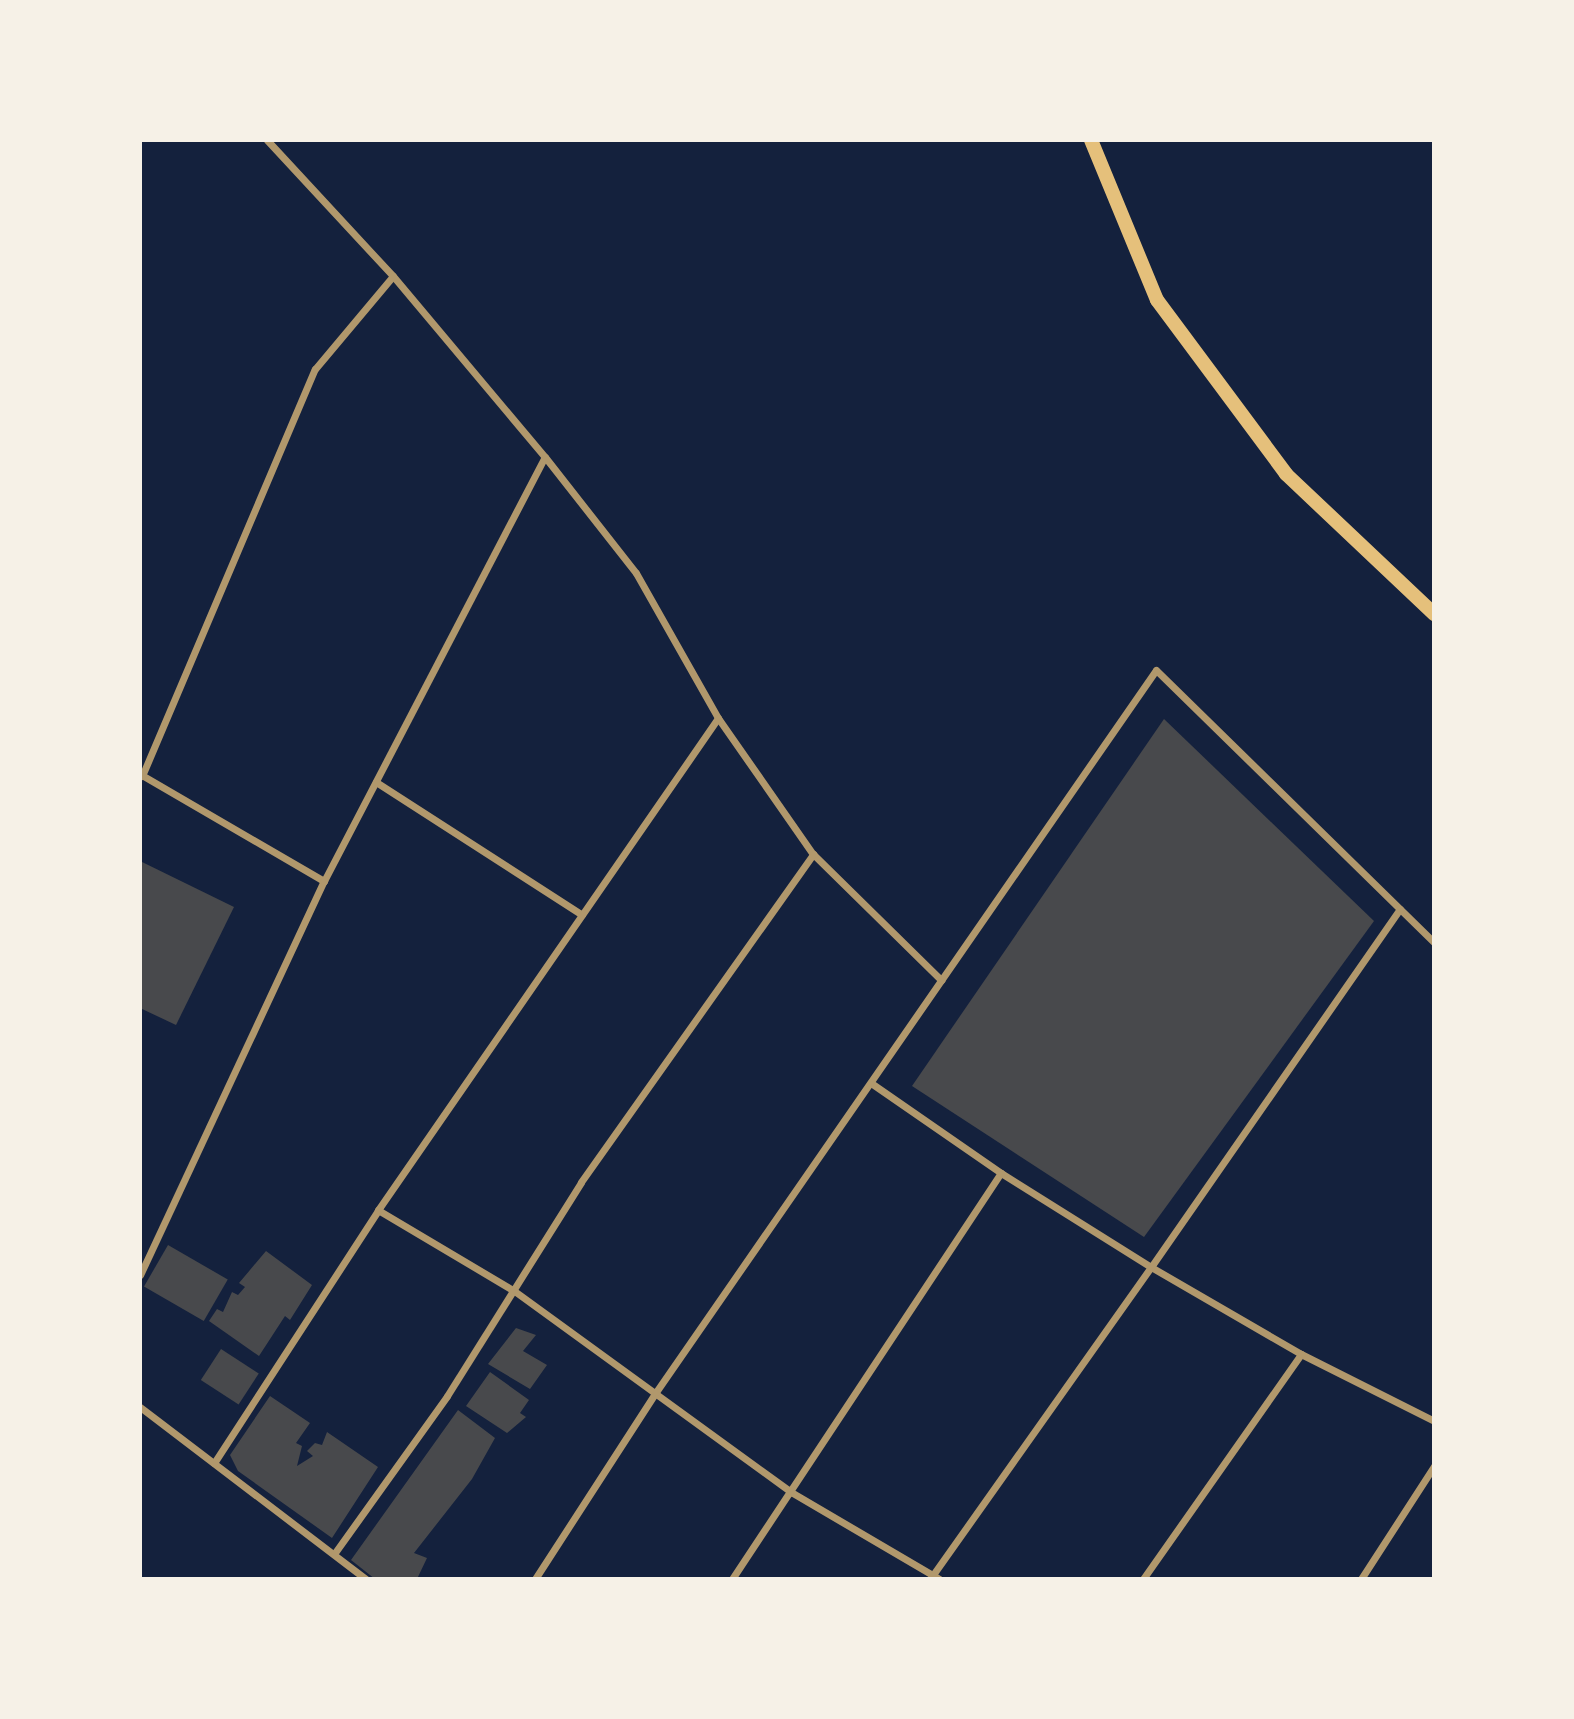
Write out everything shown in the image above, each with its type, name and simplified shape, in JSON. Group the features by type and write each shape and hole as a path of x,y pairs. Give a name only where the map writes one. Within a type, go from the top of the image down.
{"main road":[{"path":"1091,140 1157,299 1286,474 1434,614"}],"street":[{"path":"267,140 393,276 545,457 636,573 718,718 813,854 942,980"},
{"path":"324,881 141,775 315,369 393,276"},
{"path":"140,1275 324,881 545,457"},
{"path":"535,1579 656,1392 1156,670 1434,942"},
{"path":"214,1463 378,1210 718,718"},
{"path":"376,782 582,915"},
{"path":"334,1554 447,1396 581,1181 813,854"},
{"path":"378,1210 513,1290 791,1492 934,1578 1399,909"},
{"path":"871,1083 1001,1173 1151,1267 1301,1354 1434,1421"},
{"path":"732,1579 1001,1173"},
{"path":"1143,1579 1301,1354"},
{"path":"140,1407 366,1579"},
{"path":"1361,1579 1434,1466"}],"building":[{"path":"1164,719 1374,921 1144,1237 912,1086"},
{"path":"140,861 234,907 176,1025 140,1008"},
{"path":"168,1245 228,1280 204,1321 144,1287"},
{"path":"266,1251 312,1285 290,1320 285,1316 259,1356 209,1321 217,1309 223,1312 232,1292 238,1295 245,1287 239,1283"},
{"path":"516,1328 536,1335 523,1351 547,1365 530,1389 488,1364"},
{"path":"221,1349 259,1374 239,1405 201,1380"},
{"path":"490,1372 529,1400 520,1413 526,1417 507,1433 466,1406"},
{"path":"270,1396 310,1423 296,1443 302,1446 297,1466 313,1456 307,1451 315,1443 322,1445 327,1432 378,1467 332,1538 238,1471 230,1455"},
{"path":"458,1410 495,1438 472,1479 414,1553 427,1558 417,1579 375,1579 351,1560"}]}
